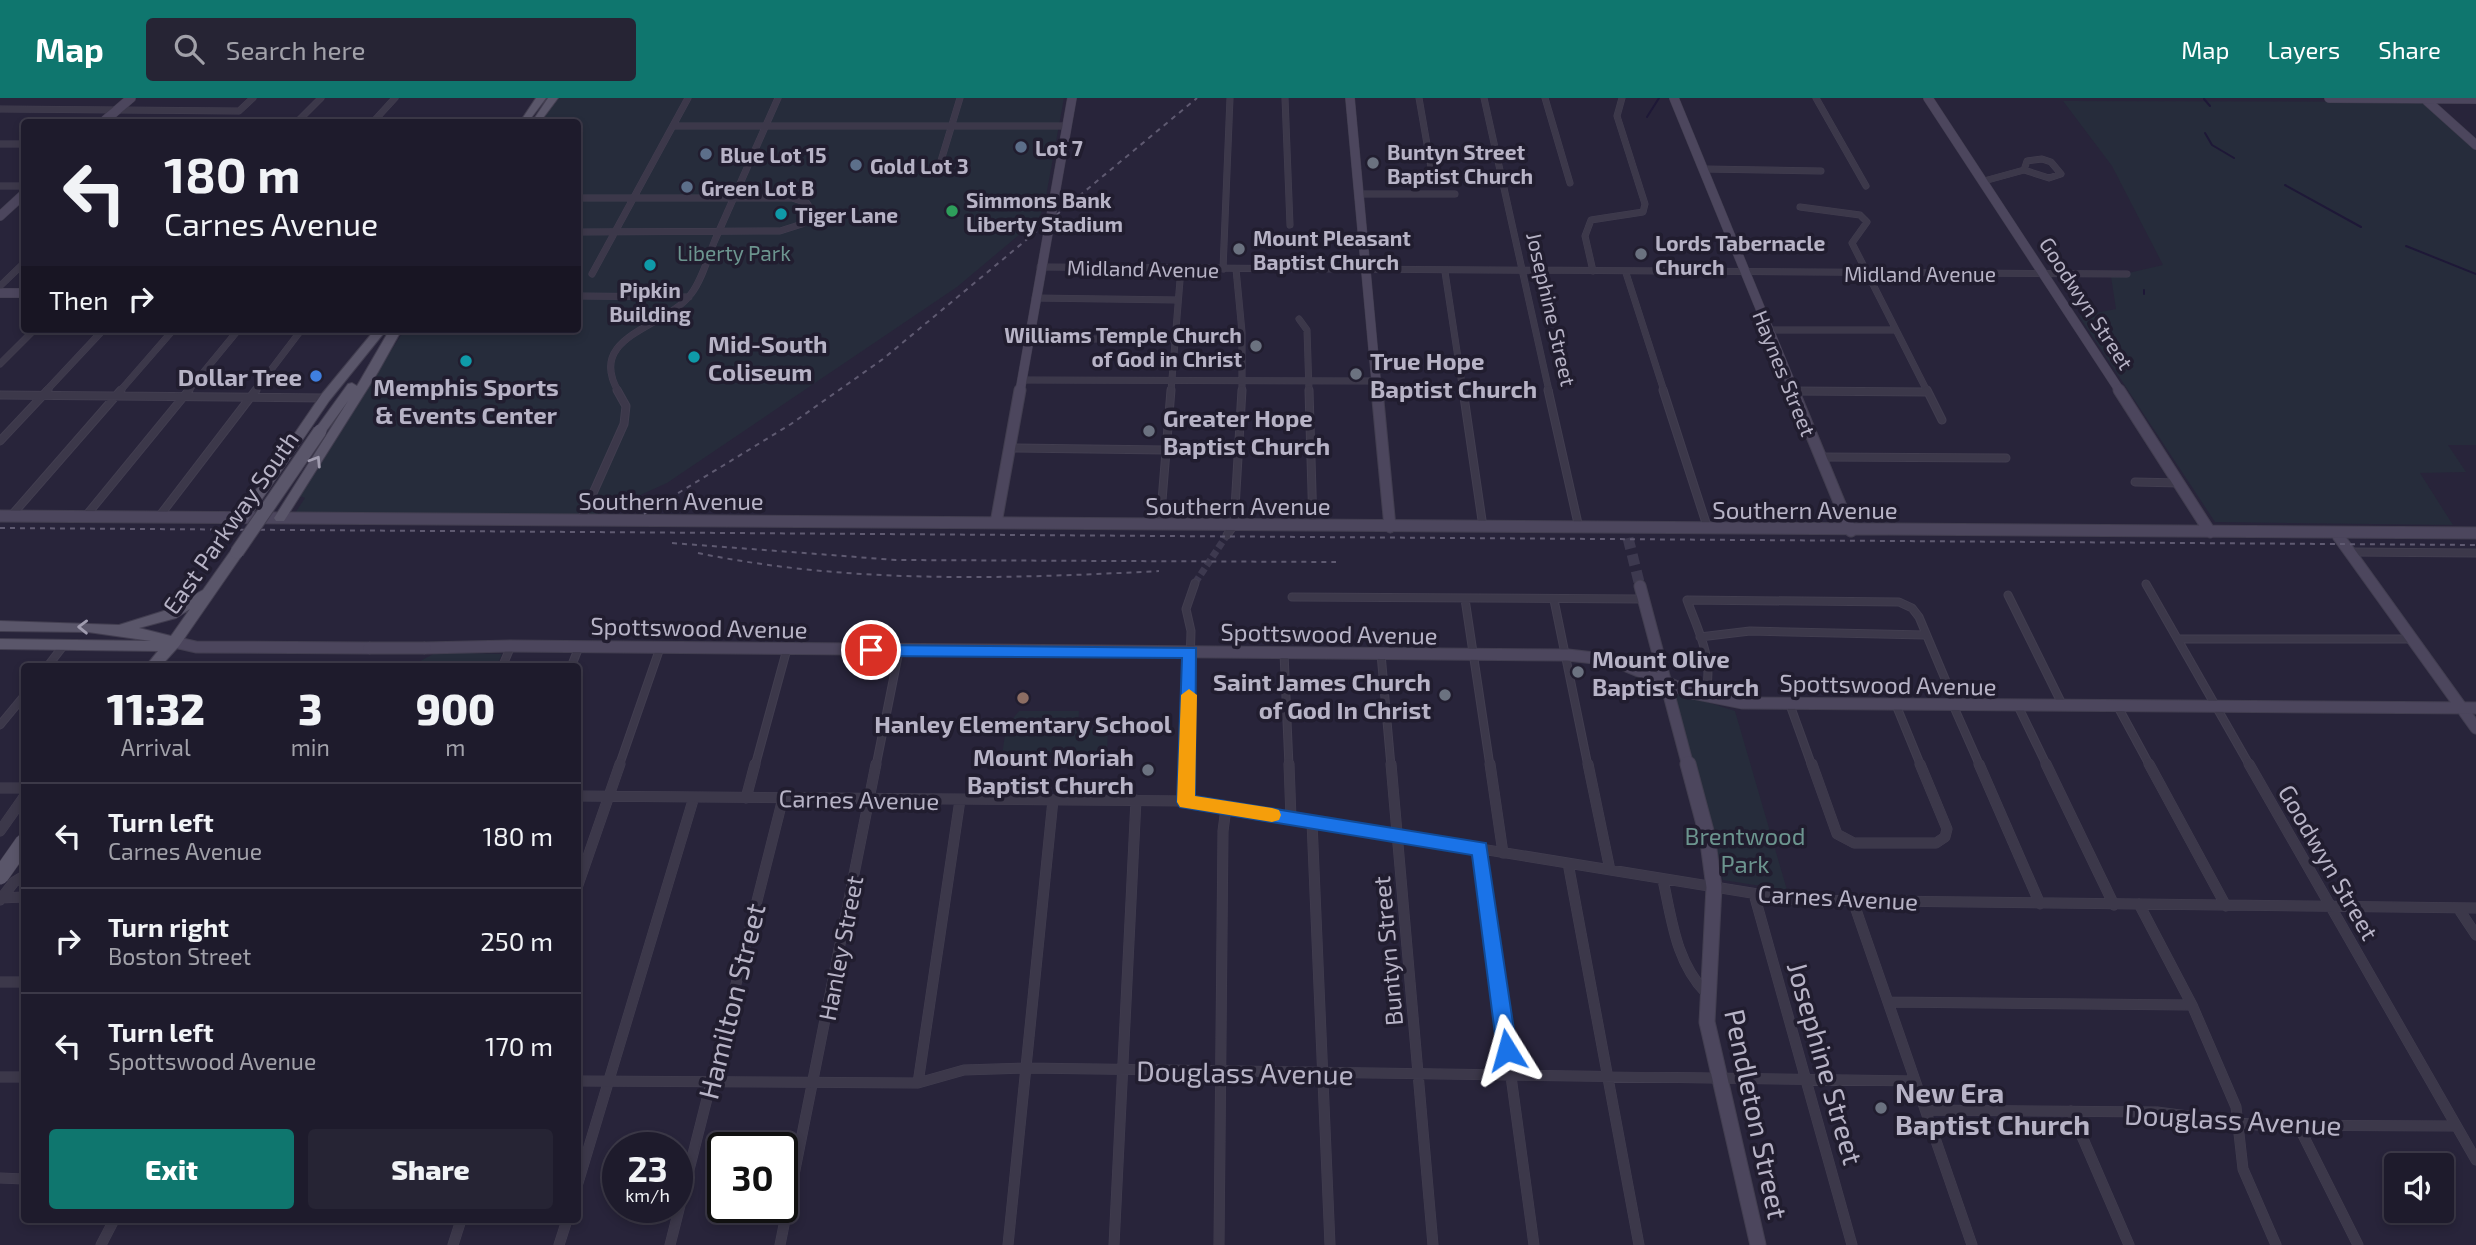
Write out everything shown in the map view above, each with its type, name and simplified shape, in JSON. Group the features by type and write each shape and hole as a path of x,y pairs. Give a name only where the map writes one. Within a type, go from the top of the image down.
{"main road":[{"path":"526,119 541,98"},
{"path":"538,119 553,98"},
{"path":"1035,298 1072,98"},
{"path":"243,518 325,398 378,333"},
{"name":"East Parkway South","path":"321,429 378,333"},
{"name":"East Parkway South","path":"156,663 174,642 321,429 393,333"},
{"path":"280,518 394,333"},
{"name":"Southern Avenue","path":"581,520 996,523"},
{"path":"115,629 171,614 215,585"},
{"path":"0,626 115,629 149,634 174,642"},
{"path":"0,644 157,646 174,642"},
{"path":"0,876 21,846"}],"street":[{"path":"106,119 131,98"},
{"path":"0,109 239,111 253,98"},
{"path":"301,119 321,98"},
{"path":"376,119 395,98"},
{"path":"592,274 688,98"},
{"path":"581,520 624,424 626,407 608,376 610,359 629,336 662,318 689,297 722,232 778,98"},
{"path":"940,164 960,98"},
{"path":"1223,269 1230,98"},
{"path":"1285,98 1290,225"},
{"path":"1350,98 1390,527"},
{"path":"1419,98 1432,173"},
{"name":"Josephine Street","path":"1484,98 1579,528"},
{"path":"1545,98 1570,183"},
{"path":"1593,271 1583,238 1583,229 1589,220 1601,215 1643,212 1645,204 1617,116 1622,98"},
{"name":"Haynes Street","path":"1674,98 1851,531"},
{"path":"1816,98 1866,186"},
{"name":"Goodwyn Street","path":"1928,98 2045,274 2210,532"},
{"path":"2329,98 2476,99"},
{"path":"2429,98 2427,101 2474,142"},
{"path":"674,126 1067,126"},
{"path":"0,144 21,144"},
{"path":"1984,181 2000,179 2024,170 2049,178 2061,174 2053,163 2040,158 2027,160 2024,170"},
{"path":"1704,169 1821,171"},
{"path":"0,186 21,186"},
{"path":"1360,194 1455,194"},
{"path":"0,216 21,197"},
{"path":"581,198 787,198 807,203 811,208 811,215 798,226 774,231 581,232"},
{"path":"1800,207 1860,215 1867,222 1852,243 1942,421"},
{"path":"0,286 21,266"},
{"name":"Midland Avenue","path":"1040,267 1445,272 2127,274"},
{"path":"1160,525 1181,268"},
{"path":"1230,530 1240,380 1241,302 1236,269"},
{"path":"1445,272 1483,527"},
{"path":"1626,273 1708,529"},
{"path":"0,293 21,293"},
{"path":"581,296 689,297"},
{"path":"996,523 1023,380 1035,298 1178,300"},
{"path":"1299,319 1307,330 1313,526"},
{"path":"1768,330 1896,330"},
{"path":"0,364 31,333"},
{"path":"0,441 100,333"},
{"path":"6,516 171,333"},
{"path":"85,517 236,333"},
{"path":"158,518 299,333"},
{"path":"1081,339 1175,340"},
{"path":"1023,380 1376,381"},
{"path":"1793,391 1928,392"},
{"path":"0,395 325,398"},
{"path":"1009,448 1165,450"},
{"path":"1819,457 2006,458"},
{"path":"2136,482 2180,483"},
{"name":"Southern Avenue","path":"6,516 581,520"},
{"name":"Southern Avenue","path":"996,523 1160,525 1230,530 1313,526 1579,528 1627,534 1708,529 2476,533"},
{"path":"2336,533 2476,728"},
{"path":"2350,552 2476,552"},
{"path":"1186,802 1191,631 1186,609 1195,583"},
{"name":"Goodwyn Street","path":"2146,584 2476,1160"},
{"path":"1292,597 1554,600 1642,592 1707,835 1714,887 1706,993"},
{"path":"2008,594 2063,706"},
{"path":"1465,599 1503,853"},
{"path":"1554,600 1568,655 1610,870"},
{"path":"1704,696 1709,687 1709,673 1687,600 1899,602 1913,609 2040,904"},
{"path":"1700,637 1750,631 1925,635"},
{"path":"2178,639 2412,639"},
{"name":"Spottswood Avenue","path":"174,642 196,647 511,646 1568,655 1612,660 1704,696 1742,703 2476,708"},
{"path":"50,663 64,645"},
{"path":"504,663 511,646"},
{"path":"573,663 579,647"},
{"path":"581,876 660,648"},
{"path":"746,798 787,649"},
{"name":"Hanley Street","path":"780,1245 899,651"},
{"path":"1284,653 1291,818"},
{"name":"Buntyn Street","path":"1381,654 1433,1245"},
{"path":"0,725 21,700"},
{"path":"1790,705 1832,827 1841,838 1854,843 1929,843 1945,837 1945,824 1896,705"},
{"path":"2018,706 2114,905"},
{"path":"2118,707 2227,906"},
{"path":"0,788 21,788"},
{"name":"Carnes Avenue","path":"581,796 1186,802 1796,900 2476,908"},
{"path":"581,1174 694,797"},
{"name":"Hamilton Street","path":"670,1245 783,798"},
{"path":"918,1083 960,800"},
{"path":"1008,1245 1053,800"},
{"path":"1114,1245 1136,800"},
{"path":"0,831 21,801"},
{"path":"1219,1245 1222,843 1226,808"},
{"path":"1312,822 1329,1245"},
{"path":"1480,849 1534,1245"},
{"path":"1568,863 1639,1245"},
{"path":"1,898 13,882 21,878"},
{"name":"Pendleton Street","path":"1663,880 1683,964 1690,978 1706,993 1707,1022 1758,1245"},
{"name":"Josephine Street","path":"1754,894 1852,1245"},
{"path":"1,898 21,898"},
{"path":"1853,901 1972,1245"},
{"path":"2139,904 2192,1005 2236,1107 2241,1157 2248,1185 2276,1245"},
{"path":"2458,908 2476,935"},
{"path":"0,982 21,982"},
{"path":"1888,1002 2192,1005"},
{"name":"Douglass Avenue","path":"581,1082 918,1083 964,1070 1026,1068 1915,1081"},
{"path":"0,1077 21,1077"},
{"name":"Douglass Avenue","path":"1926,1110 2175,1113 2239,1123 2456,1126"},
{"path":"2071,1111 2129,1245"},
{"path":"2298,1125 2358,1245"},
{"path":"0,1178 21,1179"},
{"path":"101,1245 112,1223"},
{"path":"453,1245 460,1223"},
{"path":"559,1245 566,1223"}],"green space":[{"name":"Liberty Park","path":"556,98 1064,98 1044,207 1038,219 957,287 667,483 596,515 295,513 305,498 298,495 402,333 581,333 581,119 542,119"},
{"path":"2063,101 2424,102 2476,148 2476,445 2448,445 2466,472 2420,473 2453,525 2215,522 2079,316 2116,309 2111,277 2163,265 2112,166"},
{"path":"437,652 502,654 498,663 416,663"},
{"name":"Brentwood Park","path":"1673,691 1735,711 1787,890 1723,880"},
{"path":"1019,711 1079,711 1078,728 1108,728 1107,756 1002,756 1006,727"}],"waterway":[{"path":"1647,117 1659,98"},
{"path":"2204,99 2210,106"},
{"path":"2205,133 2212,145 2234,158"},
{"path":"2285,185 2361,227"},
{"path":"2406,246 2476,274"}],"tunnel":[{"path":"1195,583 1227,535"},
{"path":"1628,538 1640,586"}],"railway":[{"path":"644,514 791,424 883,359 1197,98"},
{"path":"0,528 2476,545"},
{"path":"672,543 896,560 1336,562"},
{"path":"698,553 812,570 928,577 1159,571"}],"slow traffic":[{"path":"1189,695 1186,802 1272,815"}],"place":[{"name":"Lot 7","path":"1021,147"},
{"name":"Blue Lot 15","path":"706,154"},
{"name":"Buntyn Street Baptist Church","path":"1373,163"},
{"name":"Gold Lot 3","path":"856,165"},
{"name":"Green Lot B","path":"687,187"},
{"name":"Simmons Bank Liberty Stadium","path":"952,211"},
{"name":"Tiger Lane","path":"781,214"},
{"name":"Mount Pleasant Baptist Church","path":"1239,249"},
{"name":"Lords Tabernacle Church","path":"1641,254"},
{"name":"Pipkin Building","path":"650,265"},
{"name":"Williams Temple Church of God in Christ","path":"1256,346"},
{"name":"Mid-South Coliseum","path":"694,357"},
{"name":"Memphis Sports & Events Center","path":"466,361"},
{"name":"True Hope Baptist Church","path":"1356,374"},
{"name":"Dollar Tree","path":"316,376"},
{"name":"Greater Hope Baptist Church","path":"1149,431"},
{"name":"Mount Olive Baptist Church","path":"1578,672"},
{"name":"Saint James Church of God In Christ","path":"1445,695"},
{"name":"Hanley Elementary School","path":"1023,698"},
{"name":"Mount Moriah Baptist Church","path":"1148,770"},
{"name":"New Era Baptist Church","path":"1881,1108"}],"route":[{"path":"871,650 1191,652 1186,802 1480,849 1507,1050"}]}
